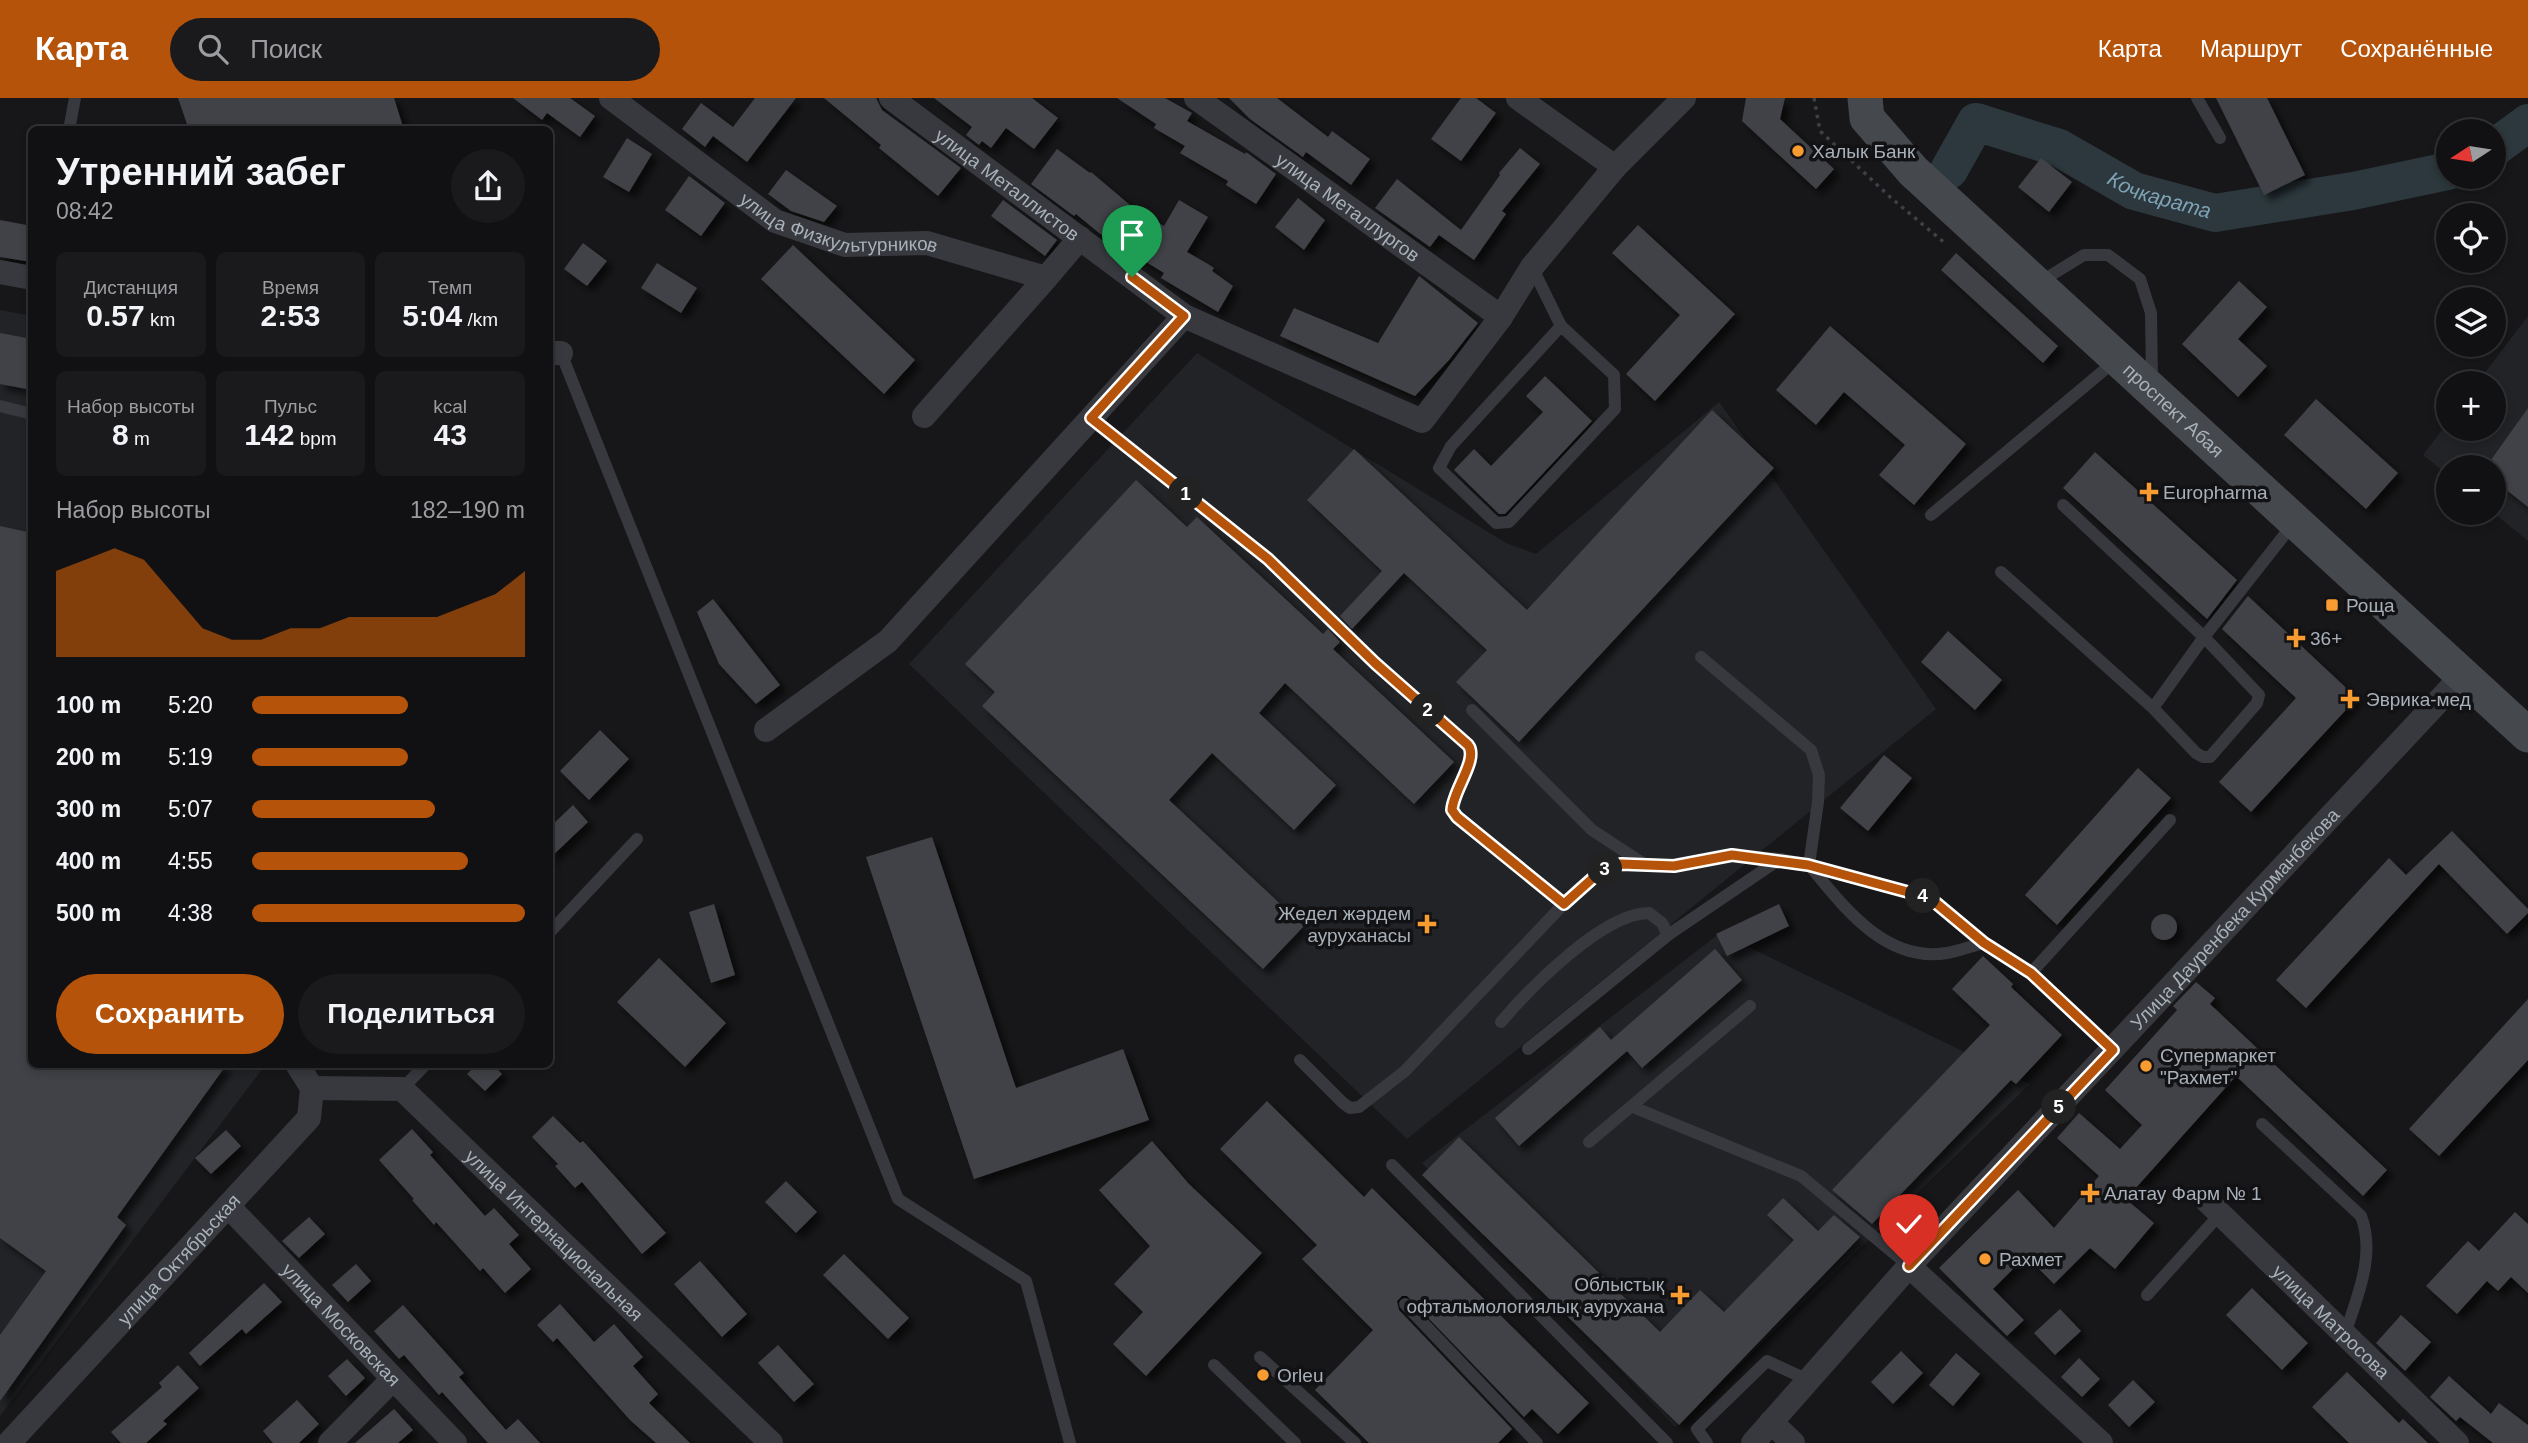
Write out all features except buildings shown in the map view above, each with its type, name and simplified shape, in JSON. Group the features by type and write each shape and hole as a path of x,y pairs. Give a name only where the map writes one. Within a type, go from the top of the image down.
{"main road":[{"name":"проспект Абая","path":"1865,98 1867,118 1913,171 1959,234 2036,284 2528,735"}],"street":[{"name":"улица Физкультурников","path":"611,98 775,221 845,245 927,243 1046,278"},
{"name":"улица Металлистов","path":"891,98 1184,316 1422,421 1502,317"},
{"name":"улица Металлургов","path":"1196,98 1502,317"},
{"path":"1518,98 1615,167"},
{"path":"1502,317 1532,267 1615,167 1685,98"},
{"path":"924,416 1080,238"},
{"path":"0,272 28,277"},
{"path":"766,730 888,640 1184,316"},
{"name":"Улица Дауренбека Курманбекова","path":"1753,1443 1909,1266 2463,675"},
{"path":"300,1068 312,1088 402,1089"},
{"name":"улица Октябрьская","path":"9,1443 309,1118 312,1088"},
{"name":"улица Интернациональная","path":"402,1089 771,1443"},
{"name":"улица Московская","path":"228,1206 455,1443"},
{"name":"улица Матросова","path":"2214,1207 2457,1443"},
{"path":"1909,1266 2101,1443"},
{"path":"330,1443 393,1378"},
{"path":"1771,1422 1793,1443"}],"lane":[{"path":"70,126 75,98"},
{"path":"2197,98 2220,138"},
{"path":"2036,284 2084,255 2108,255 2140,279 2151,313 2152,390"},
{"path":"1532,267 1561,326 1614,375 1615,409 1509,522 1496,523 1439,468 1451,446 1561,326"},
{"path":"555,353 898,1199 1026,1281 1070,1443"},
{"path":"1931,515 2118,358"},
{"path":"0,406 28,413"},
{"path":"1091,418 1268,559 1375,663 1472,749 1472,758 1456,791 1452,810 1457,817 1564,904"},
{"path":"2001,572 2153,708 2196,753 2210,757 2257,703 2259,695 2204,638 2063,505"},
{"path":"2153,708 2295,521"},
{"path":"1701,657 1811,750 1819,775 1818,802 1808,865 1846,909 1885,942 1917,954 1947,953 1984,943"},
{"path":"1472,710 1592,830 1644,864"},
{"path":"2031,973 2170,820"},
{"path":"553,929 637,839"},
{"path":"1300,1060 1343,1103 1350,1108 1359,1107 1405,1071 1564,904 1603,869 1621,864 1674,866 1732,855 1780,859 1808,865 1930,898 1984,943 2031,973 2113,1050"},
{"path":"1528,1049 1668,935 1780,859"},
{"path":"1501,1022 1521,998 1586,941 1624,918 1649,913 1662,923 1668,935"},
{"path":"1589,1142 1750,1006"},
{"path":"402,1089 422,1068"},
{"path":"1633,1107 1801,1176 1909,1266"},
{"path":"2262,1124 2361,1216 2367,1231 2367,1254 2345,1334"},
{"path":"1392,1165 1667,1443"},
{"path":"2147,1295 2214,1207"},
{"path":"1405,1304 1537,1443"},
{"path":"1260,1357 1355,1443"},
{"path":"1707,1443 1697,1429 1767,1361 1808,1380"},
{"path":"1214,1365 1295,1443"}],"path":[{"path":"1814,98 1820,131 1890,197 1959,234"}],"shaded area":[{"path":"0,310 28,315 28,1068 263,1068 0,1416"},
{"path":"2528,316 2528,541 2506,523 2506,455 2436,455 2436,465 2423,455 2436,438 2436,441 2506,441 2506,371 2486,371 2497,357 2506,357 2506,345"},
{"name":"Жедел жәрдем ауруханасы","path":"1197,353 1506,543 1536,554 1719,402 1936,709 1407,1139 909,664"},
{"name":"Облыстық офтальмологиялық аурухана","path":"1720,933 2030,1084 1675,1427 1422,1163"}],"waterway":[{"name":"Кочкарата","path":"1949,170 1976,122 2059,148 2134,191 2215,213 2353,191 2436,174"},
{"name":"Кочкарата","path":"2506,139 2528,123"}],"place":[{"name":"Халык Банк","path":"1798,151"},
{"name":"Europharma","path":"2149,492"},
{"name":"Роща","path":"2332,605"},
{"name":"36+","path":"2296,638"},
{"name":"Эврика-мед","path":"2350,699"},
{"name":"Жедел жәрдем ауруханасы","path":"1427,924"},
{"name":"Супермаркет \"Рахмет\"","path":"2146,1066"},
{"name":"Алатау Фарм № 1","path":"2090,1193"},
{"name":"Рахмет","path":"1985,1259"},
{"name":"Облыстық офтальмологиялық аурухана","path":"1680,1295"},
{"name":"Orleu","path":"1263,1375"}],"route":[{"path":"1132,277 1184,316 1091,418 1268,559 1375,663 1472,749 1472,758 1456,791 1452,810 1457,817 1564,904 1603,869 1621,864 1674,866 1732,855 1780,859 1808,865 1930,898 1984,943 2031,973 2113,1050 1909,1266"}]}
